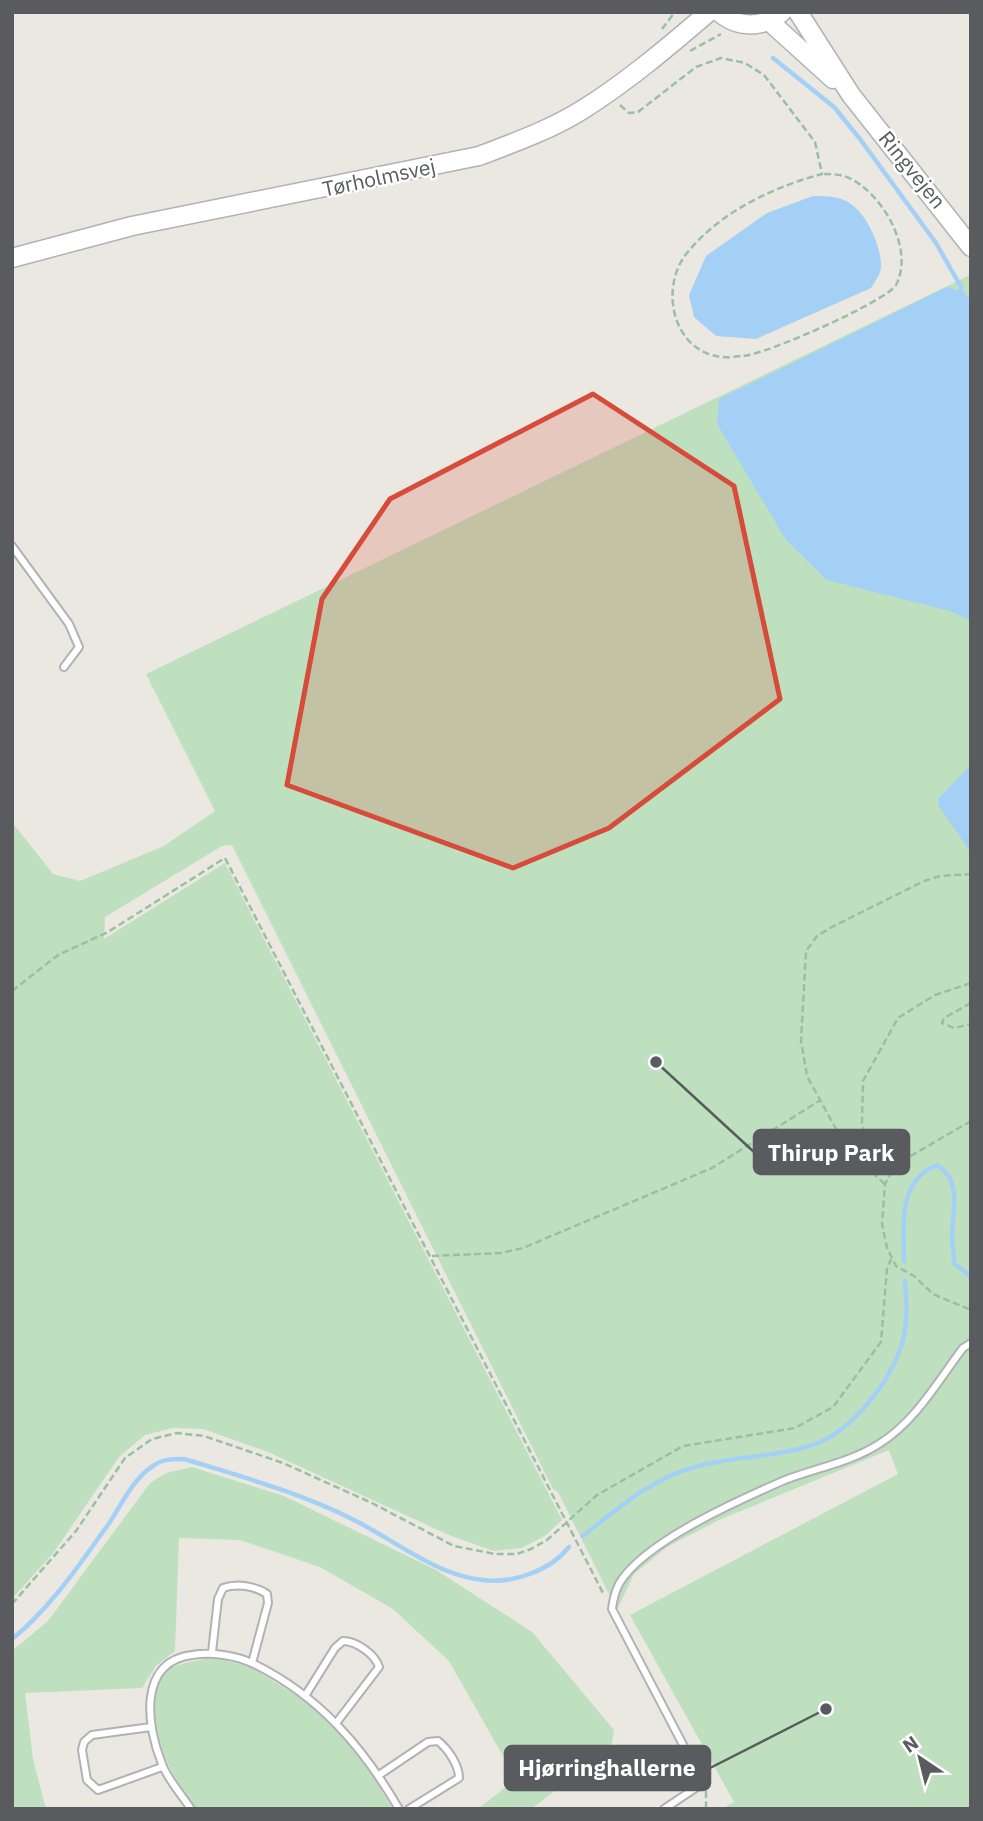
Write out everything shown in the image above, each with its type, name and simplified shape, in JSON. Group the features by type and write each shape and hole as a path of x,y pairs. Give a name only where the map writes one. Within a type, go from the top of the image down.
{"street":[{"name":"Tørholmsvej","path":"12,258 132,226 479,156 580,112 709,12"},
{"path":"719,12 746,25 775,17"},
{"name":"Ringvejen","path":"798,12 851,95 971,247"},
{"name":"Ringvejen","path":"775,17 851,95"}],"lane":[{"path":"12,546 74,636 79,648 64,667"},
{"path":"664,1809 703,1783 612,1609 615,1594 628,1572 674,1536 785,1480 863,1453 880,1444 916,1412 963,1348 971,1343"},
{"path":"212,1652 218,1599 223,1588 232,1585 259,1589 267,1594 268,1603 252,1663"},
{"path":"306,1696 335,1648 343,1641 352,1641 377,1660 379,1667 375,1677 337,1722"},
{"path":"191,1809 162,1767 148,1704 154,1681 165,1667 181,1656 212,1652 252,1663 306,1696 337,1722 379,1775 399,1809"},
{"path":"151,1727 92,1735 84,1742 82,1750 87,1780 98,1790 162,1767"},
{"path":"379,1775 428,1742 438,1741 445,1746 459,1770 459,1778 409,1809"}],"path":[{"path":"656,37 675,12"},
{"path":"609,92 629,113 638,112 696,67 721,58 745,63 764,75 815,142 822,174"},
{"path":"822,174 847,177 867,189 887,214 901,264 895,286 881,299 856,309 811,334 750,356 721,357 706,352 684,335 673,315 672,284 685,254 727,216 786,184 822,174"},
{"path":"12,991 58,955 108,932 225,858 612,1609"},
{"path":"885,1184 873,1176 844,1146 807,1076 801,1054 803,962 811,942 832,927 924,881 940,876 971,874"},
{"path":"873,1176 862,1122 863,1081 898,1018 935,995 971,983"},
{"path":"971,1003 944,1018 942,1023 954,1028 971,1024"},
{"path":"432,1256 501,1253 523,1248 712,1168 819,1101"},
{"path":"971,1121 903,1160 890,1173 885,1184 882,1224 891,1259 933,1294 971,1310"},
{"path":"774,1130 844,1146"},
{"path":"12,1604 76,1531 125,1458 152,1439 177,1433 204,1436 283,1463 372,1503 454,1546 495,1554 517,1553 547,1540 597,1495 683,1446 795,1429 833,1407 881,1342 887,1269 891,1259"},
{"path":"703,1783 706,1809"}],"highlighted area":[{"path":"593,394 734,486 780,699 609,828 513,868 287,785 322,599 390,499"}],"green space":[{"path":"970,275 971,1809 722,1809 734,1802 630,1615 898,1474 889,1450 719,1520 667,1547 634,1574 617,1610 558,1492 553,1489 232,845 222,846 105,917 104,939 225,863 562,1520 545,1536 522,1548 494,1551 451,1536 268,1452 203,1429 173,1428 145,1435 119,1457 54,1552 12,1599 12,822 53,874 80,881 164,846 215,811 146,674"},
{"path":"192,1467 284,1496 436,1570 532,1632 614,1730 611,1749 531,1809 478,1809 516,1779 449,1661 393,1609 320,1567 240,1540 179,1538 175,1651 156,1666 142,1688 25,1693 33,1759 46,1809 12,1809 12,1651 48,1621 150,1483 166,1473"},
{"path":"212,1657 251,1667 302,1699 334,1726 375,1778 392,1809 195,1809 176,1779 158,1742 152,1704 155,1687 166,1672 181,1664"}],"water":[{"path":"813,196 847,201 863,216 876,242 881,260 880,271 871,288 756,339 716,336 694,317 689,295 706,256 767,213"},
{"path":"947,287 964,292 971,300 971,621 950,611 827,580 786,540 717,424 719,399"},
{"path":"971,765 971,853 938,805 938,799"}],"waterway":[{"path":"773,58 834,107 860,139 936,243 961,287 960,295"},
{"path":"904,1261 904,1219 909,1193 924,1172 937,1165 945,1171 953,1187 954,1263 971,1277"},
{"path":"583,1536 634,1497 676,1473 705,1464 806,1447 836,1433 850,1422 875,1395 900,1350 906,1325 905,1281"},
{"path":"12,1639 40,1613 65,1584 140,1477 156,1464 168,1460 184,1459 314,1502 356,1521 433,1564 465,1577 494,1581 518,1578 552,1563 569,1547"}],"place":[{"name":"Thirup Park","path":"656,1062"},
{"name":"Hjørringhallerne","path":"826,1709"}]}
